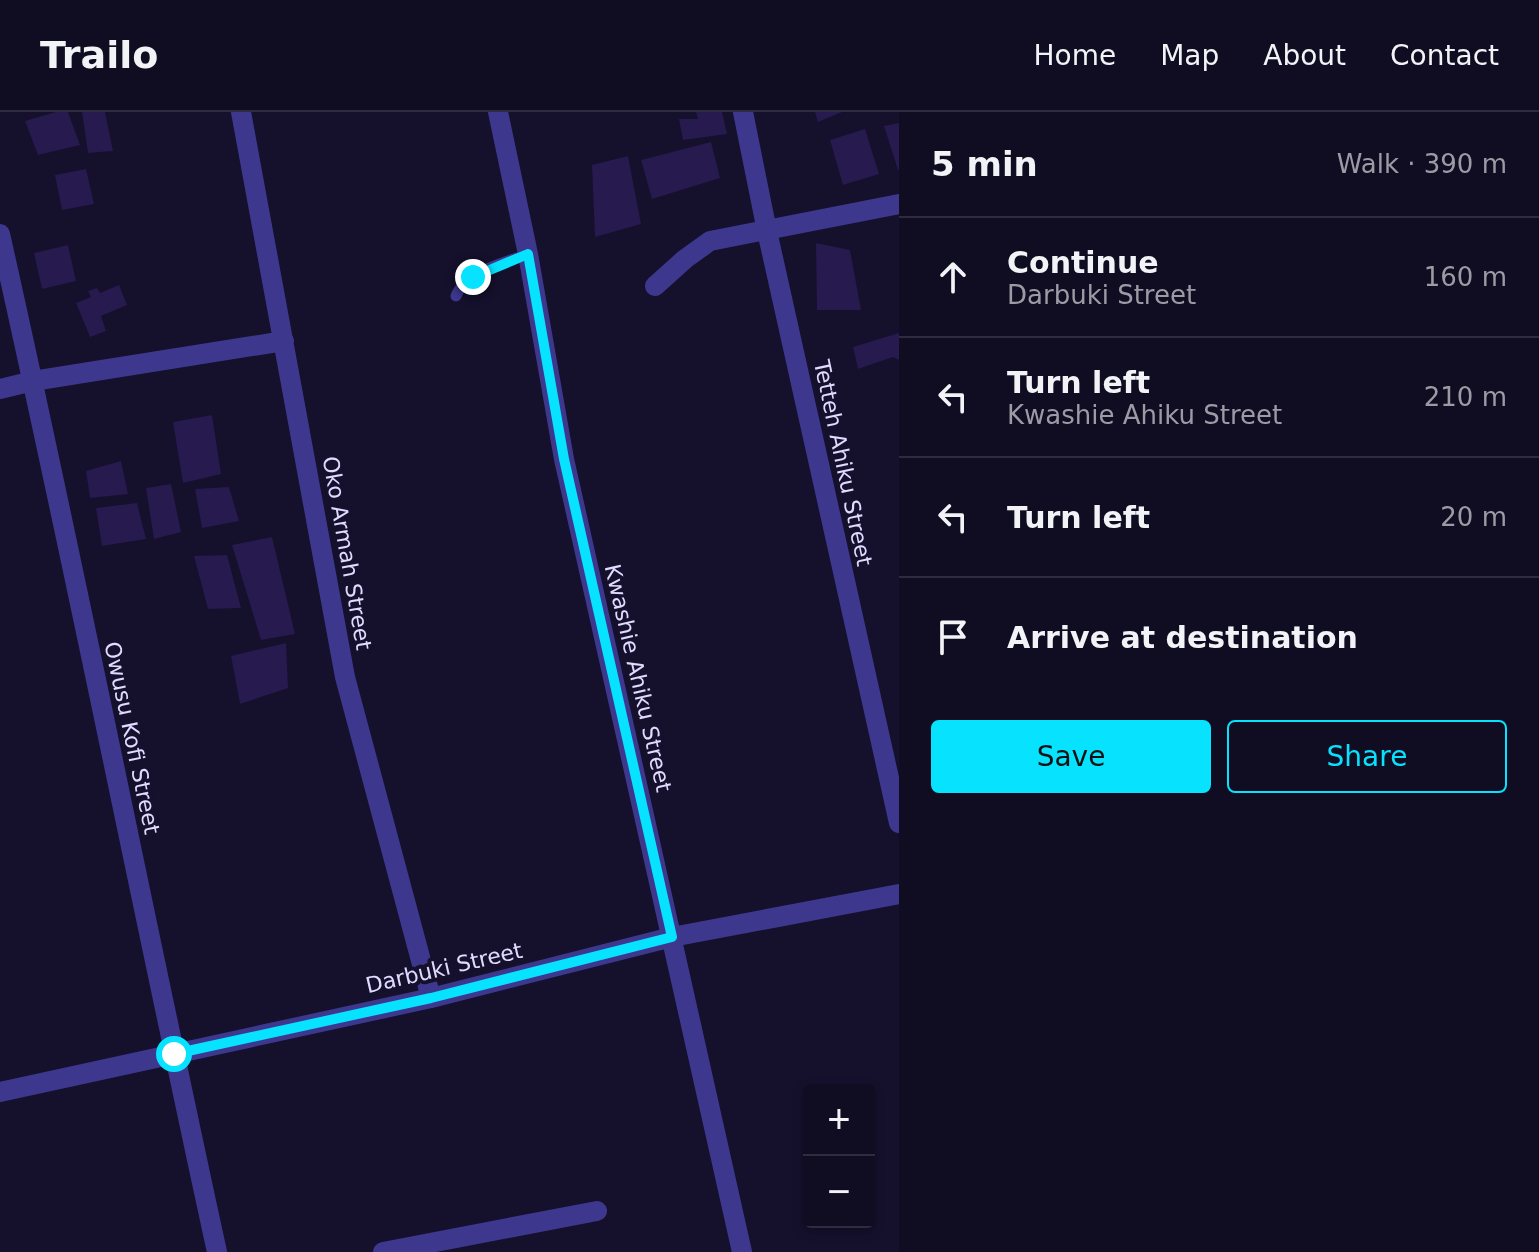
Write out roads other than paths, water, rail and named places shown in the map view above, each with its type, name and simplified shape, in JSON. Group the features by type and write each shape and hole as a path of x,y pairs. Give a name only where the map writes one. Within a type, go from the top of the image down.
{"street":[{"name":"Oko Armah Street","path":"241,112 345,677 431,998"},
{"name":"Kwashie Ahiku Street","path":"498,112 528,254 564,459 742,1252"},
{"name":"Tetteh Ahiku Street","path":"743,112 899,823"},
{"path":"655,286 710,241 899,204"},
{"name":"Owusu Kofi Street","path":"0,234 217,1252"},
{"path":"0,389 284,341"},
{"name":"Darbuki Street","path":"0,1092 431,998 672,937 899,894"},
{"path":"383,1252 597,1211"}],"lane":[{"path":"456,296 459,289 473,277 528,254"}]}
